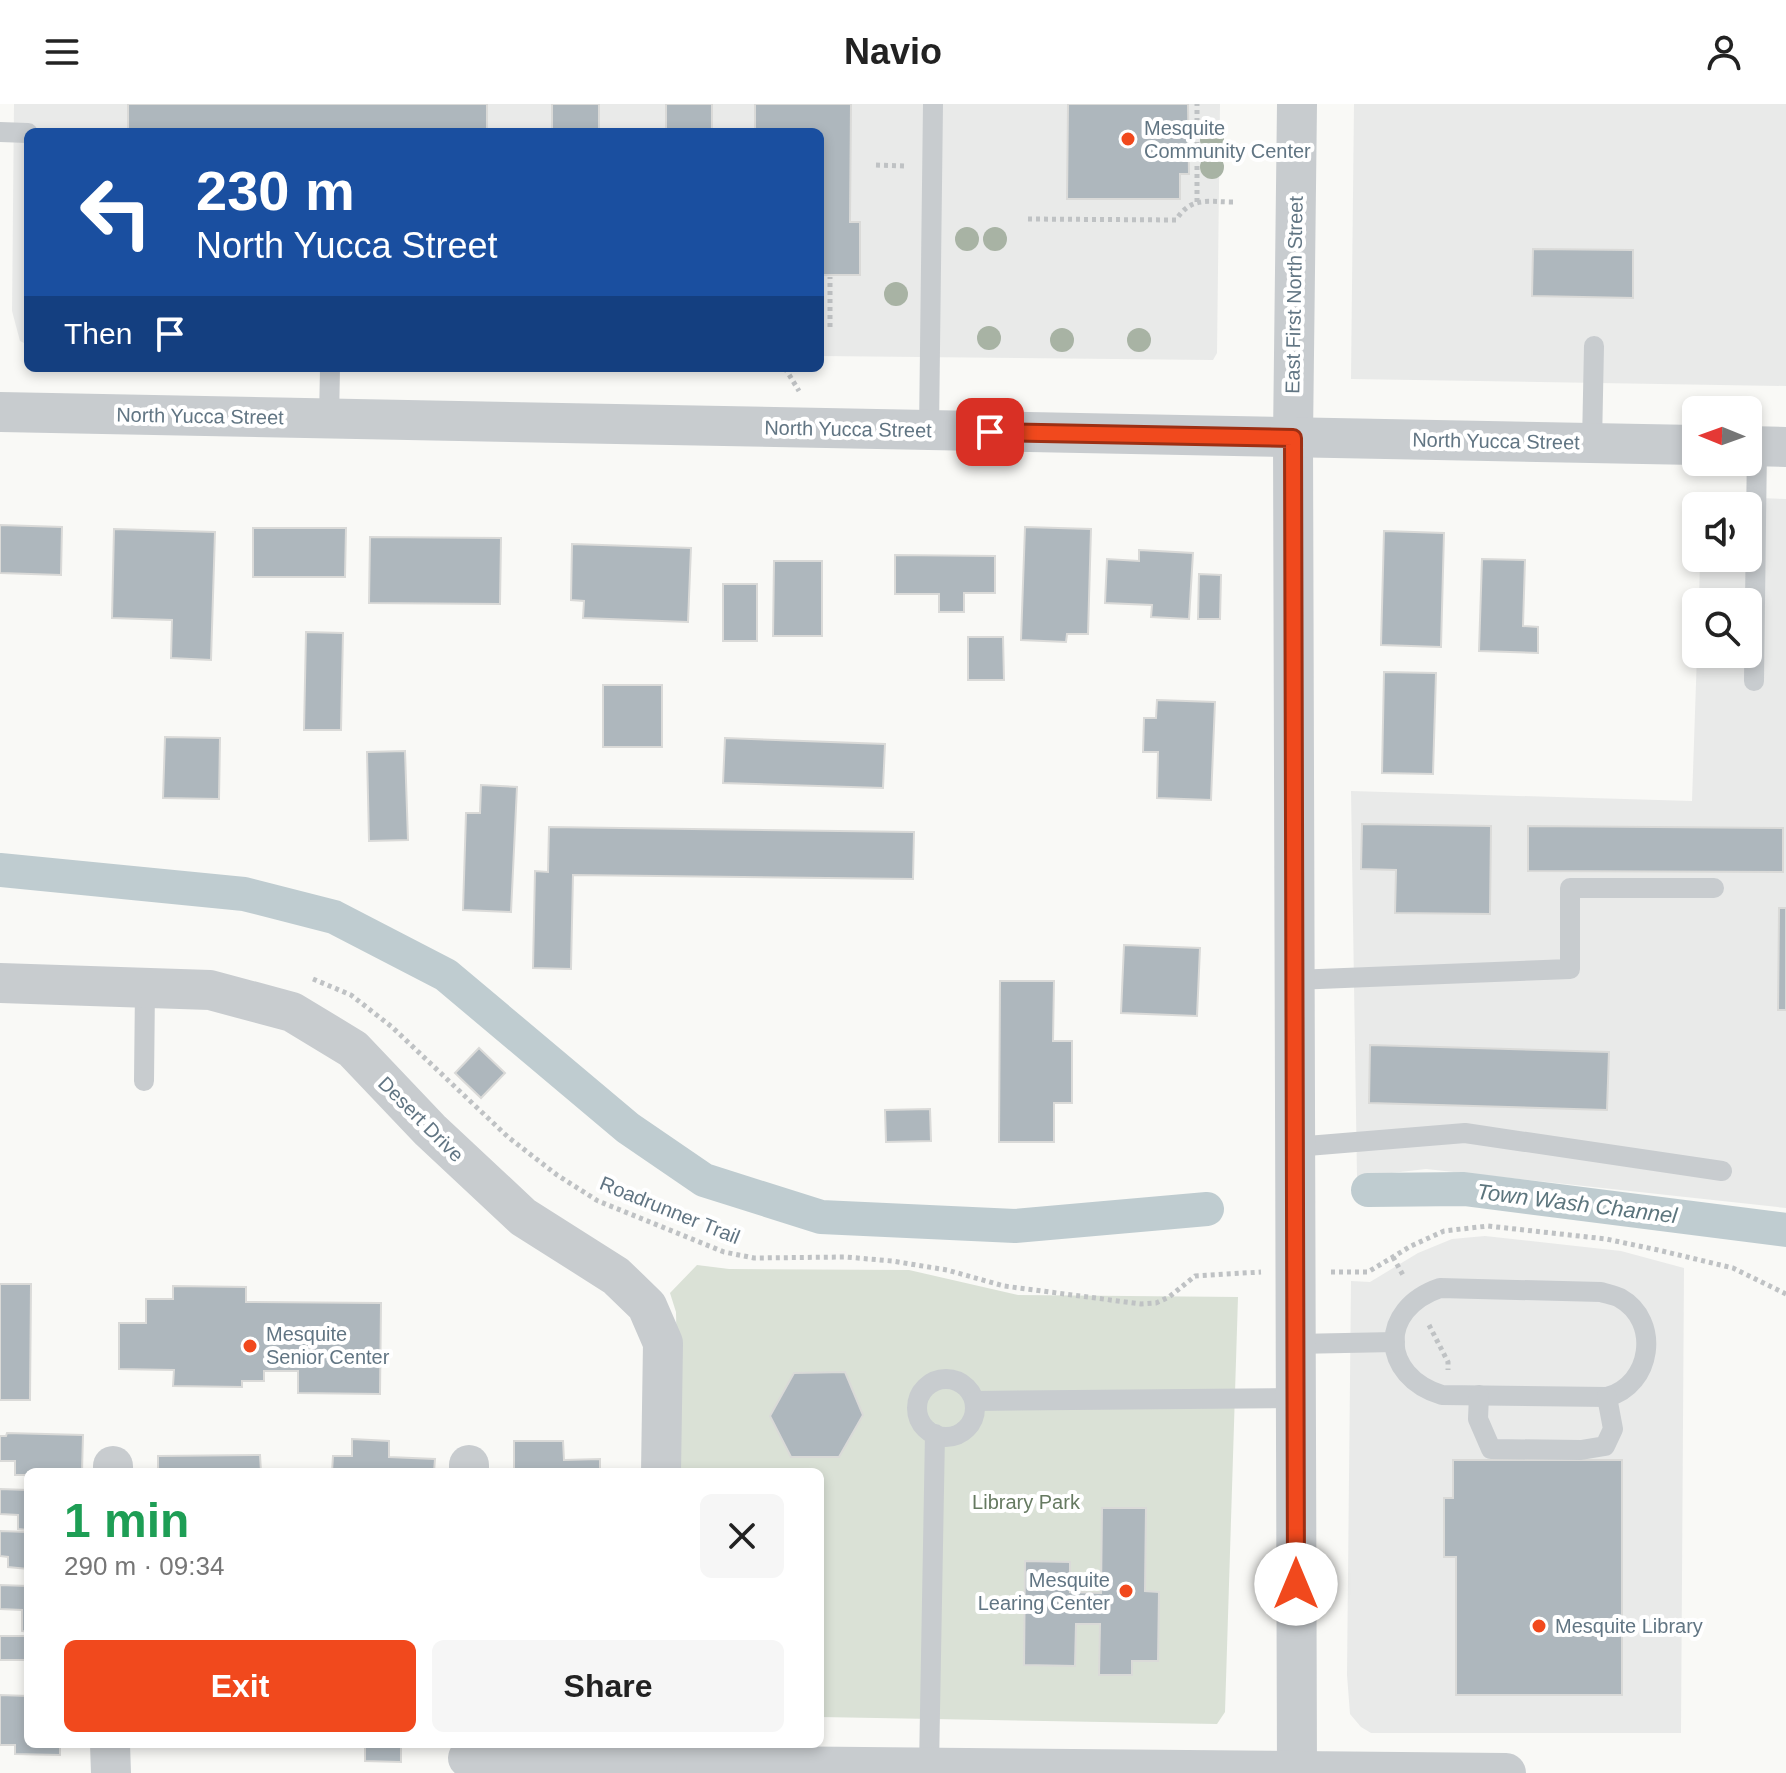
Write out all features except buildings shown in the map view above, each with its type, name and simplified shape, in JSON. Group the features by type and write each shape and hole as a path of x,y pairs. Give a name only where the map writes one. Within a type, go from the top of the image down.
{"street":[{"name":"East First North Street","path":"1297,104 1293,438 1297,1771"},
{"name":"North Yucca Street","path":"0,412 1682,445"},
{"name":"Desert Drive","path":"0,983 210,990 292,1012 353,1049 430,1130 523,1217 616,1276 647,1306 663,1343 661,1468"},
{"path":"110,1748 111,1773"},
{"path":"467,1758 657,1755 836,1770 929,1767 1506,1773"}],"lane":[{"path":"929,430 933,104"},
{"path":"0,132 24,133"},
{"path":"1592,443 1594,346"},
{"path":"329,419 330,372"},
{"path":"1754,681 1764,446"},
{"path":"1294,980 1570,969 1570,888 1714,888"},
{"path":"144,1081 145,988"},
{"path":"1295,1147 1465,1133 1722,1171"},
{"path":"1440,1288 1601,1292 1619,1298 1632,1308 1642,1322 1647,1339 1646,1356 1640,1372 1630,1385 1607,1397 1442,1395 1425,1390 1411,1380 1401,1366 1395,1342 1400,1317 1410,1303 1424,1293 1440,1288"},
{"path":"1295,1344 1395,1342"},
{"path":"948,1378 965,1384 975,1401 975,1411 967,1429 949,1437 935,1434 923,1425 917,1407 923,1390 930,1383 948,1378"},
{"path":"1479,1395 1478,1419 1491,1449 1581,1450 1605,1446 1613,1429 1607,1397"},
{"path":"975,1401 1296,1398"},
{"path":"929,1767 935,1434"}],"path":[{"path":"1197,104 1197,202"},
{"path":"1028,219 1176,220 1183,208 1197,202 1233,202"},
{"path":"830,277 830,327"},
{"name":"Roadrunner Trail","path":"309,977 351,995 392,1027 508,1137 557,1175 598,1201 724,1252 754,1258 846,1257 892,1261 947,1270 1004,1286 1141,1304 1156,1303 1169,1297 1195,1276 1252,1272"},
{"path":"1343,1272 1368,1272 1444,1231 1488,1226 1606,1239 1733,1268 1786,1294"},
{"path":"1393,1257 1409,1288"},
{"path":"1427,1321 1448,1362 1448,1382"}],"shaded area":[{"path":"14,104 1220,104 1217,353 1213,360 824,356 824,128 24,128 24,343 20,341 12,311"},
{"path":"1354,104 1786,104 1786,386 1351,379"},
{"path":"1762,498 1786,499 1786,1208 1426,1169 1357,1177 1351,791 1692,801 1697,668 1762,668 1762,588 1699,588 1700,572 1762,572"},
{"path":"1485,1236 1621,1251 1684,1268 1681,1733 1371,1733 1350,1714 1347,1675 1351,1281 1370,1282 1418,1253 1452,1239"}],"green space":[{"name":"Library Park","path":"697,1265 729,1269 909,1270 1018,1295 1238,1297 1225,1712 1217,1724 824,1717 824,1468 679,1468 676,1312 670,1293"}],"waterway":[{"path":"0,870 244,894 334,917 446,975 628,1128 704,1180 821,1217 1015,1226 1207,1209"},
{"name":"Town Wash Channel","path":"1368,1190 1464,1189 1786,1230"}],"place":[{"name":"Mesquite Community Center","path":"1128,139"},
{"name":"Mesquite Senior Center","path":"250,1346"},
{"name":"Mesquite Learing Center","path":"1126,1591"},
{"name":"Mesquite Library","path":"1539,1626"}],"route":[{"path":"990,432 1293,438 1296,1584"}]}
